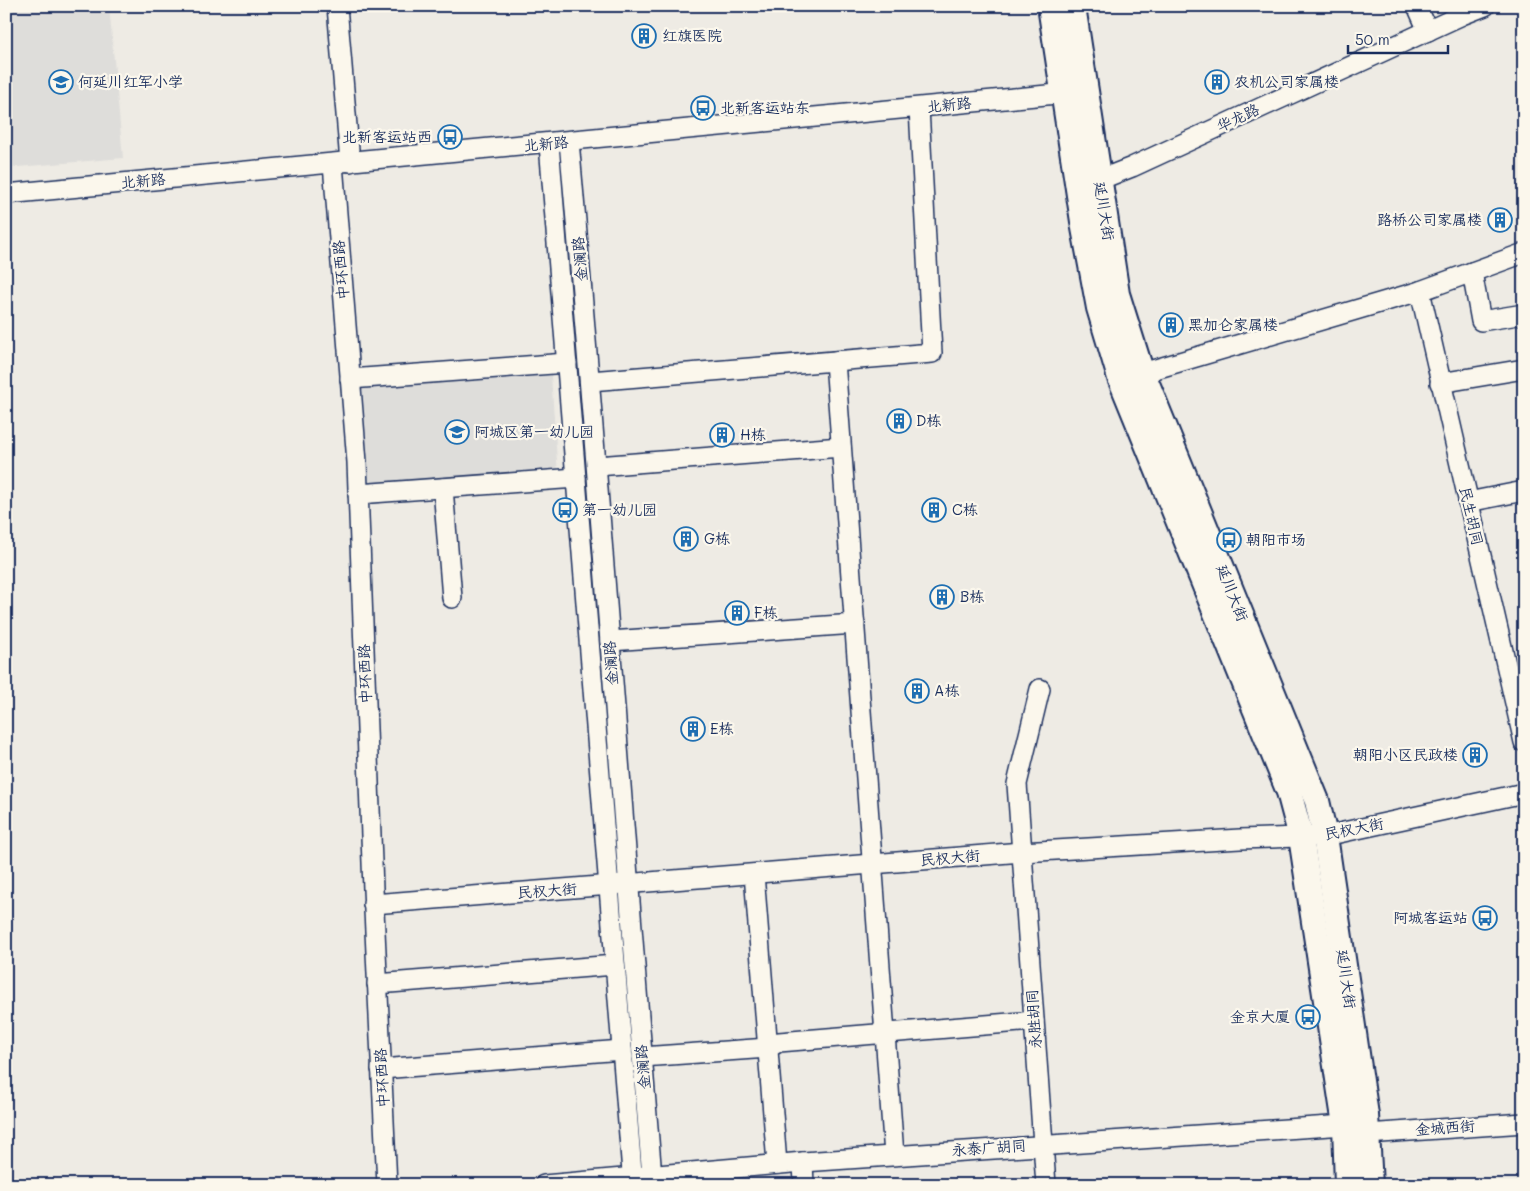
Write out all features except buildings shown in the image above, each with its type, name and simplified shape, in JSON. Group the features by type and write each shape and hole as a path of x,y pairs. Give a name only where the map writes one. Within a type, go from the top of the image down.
{"main road":[{"name":"延川大街","path":"1050,6 1099,180 1117,294 1142,373 1317,801 1325,836 1366,1115 1370,1185"},
{"name":"延川大街","path":"1074,6 1075,93 1084,228 1099,308 1120,378 1289,792 1301,837 1345,1125 1347,1185"}],"street":[{"name":"中环西路","path":"337,6 350,379 358,494 377,984 387,1185"},
{"path":"1417,6 1428,31"},
{"name":"华龙路","path":"1099,180 1132,167 1485,6"},
{"name":"北新路","path":"6,194 1075,93"},
{"path":"590,381 932,353 919,108"},
{"name":"金澜路","path":"569,142 610,641 618,886 615,965 633,1181"},
{"name":"金澜路","path":"549,144 576,478 618,886 642,1057 654,1180"},
{"path":"1142,373 1420,291 1524,253"},
{"path":"1472,272 1480,321 1524,314"},
{"name":"民生胡同","path":"1420,291 1524,742"},
{"path":"834,361 894,1155"},
{"path":"350,379 567,363"},
{"path":"1440,383 1524,368"},
{"path":"596,466 841,447"},
{"path":"358,494 576,478"},
{"path":"444,488 452,598"},
{"path":"1468,502 1524,491"},
{"path":"610,641 855,624"},
{"name":"永胜胡同","path":"1040,690 1016,784 1046,1185"},
{"name":"民权大街","path":"374,904 618,886 1022,852 1325,836 1524,794"},
{"path":"754,874 777,1164"},
{"path":"377,984 615,965"},
{"path":"642,1057 768,1048 779,1042 1034,1021"},
{"path":"381,1069 622,1050"},
{"name":"金城西街","path":"1367,1134 1524,1123"},
{"name":"永泰广胡同","path":"544,1185 654,1180 777,1164 894,1155 1345,1125"},
{"path":"802,1162 804,1185"}],"shaded area":[{"name":"何延川红军小学","path":"6,6 109,6 123,158 6,168"},
{"name":"阿城区第一幼儿园","path":"551,375 558,475 364,490 357,388"}],"place":[{"name":"红旗医院","path":"644,36"},
{"name":"何延川红军小学","path":"61,82"},
{"name":"农机公司家属楼","path":"1217,82"},
{"name":"北新客运站东","path":"703,108"},
{"name":"北新客运站西","path":"450,137"},
{"name":"路桥公司家属楼","path":"1500,220"},
{"name":"黑加仑家属楼","path":"1171,325"},
{"name":"D栋","path":"899,421"},
{"name":"阿城区第一幼儿园","path":"457,432"},
{"name":"H栋","path":"722,435"},
{"name":"第一幼儿园","path":"565,510"},
{"name":"C栋","path":"934,510"},
{"name":"G栋","path":"686,539"},
{"name":"朝阳市场","path":"1229,540"},
{"name":"B栋","path":"942,597"},
{"name":"F栋","path":"737,613"},
{"name":"A栋","path":"917,691"},
{"name":"E栋","path":"693,729"},
{"name":"朝阳小区民政楼","path":"1475,755"},
{"name":"阿城客运站","path":"1485,918"},
{"name":"金京大厦","path":"1308,1017"}]}
